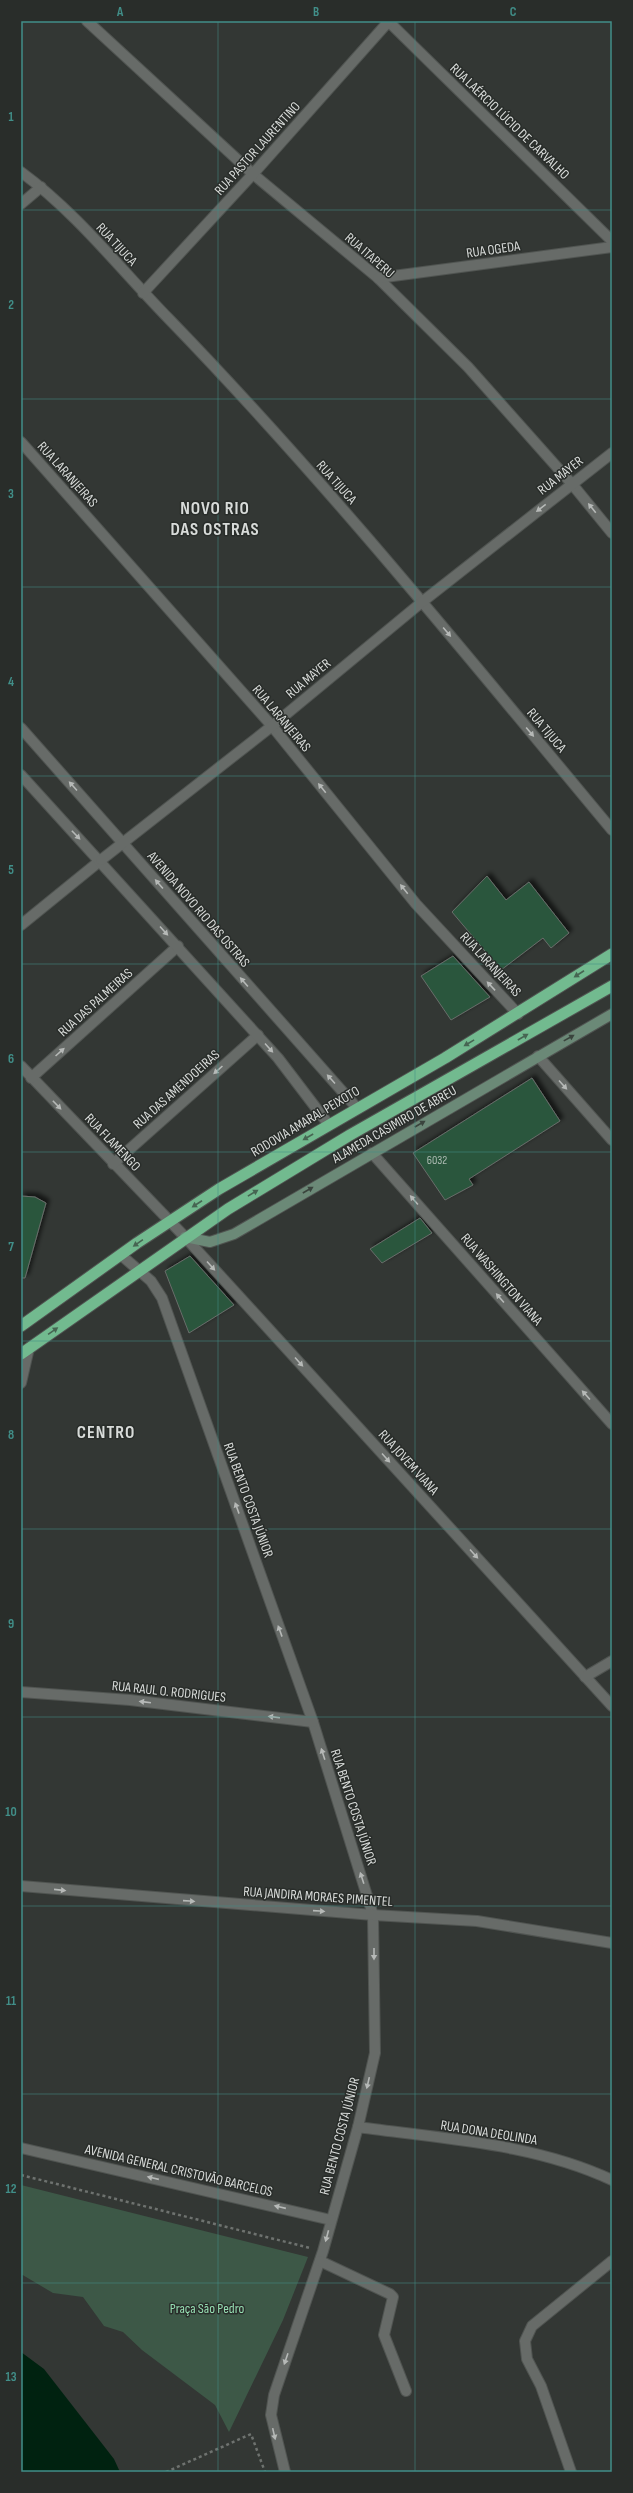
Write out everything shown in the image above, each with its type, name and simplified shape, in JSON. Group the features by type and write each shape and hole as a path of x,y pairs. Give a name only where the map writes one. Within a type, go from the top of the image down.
{"highway":[{"name":"RODOVIA AMARAL PEIXOTO","path":"21,1326 170,1221 219,1190 518,1014 612,954"},
{"path":"25,1351 138,1272 185,1237 343,1140 612,986"}],"main road":[{"name":"ALAMEDA CASIMIRO DE ABREU","path":"185,1237 210,1242 234,1234 612,1014"}],"street":[{"name":"RUA ITAPERU","path":"87,21 253,174 378,278 468,367 572,484 612,533"},
{"name":"RUA PASTOR LAURENTINO","path":"143,293 253,174 389,21"},
{"name":"RUA LAÉRCIO LÚCIO DE CARVALHO","path":"389,21 612,241"},
{"name":"RUA TIJUCA","path":"21,172 41,187 66,210 143,293 217,369 422,602 612,830"},
{"path":"21,204 41,187"},
{"name":"RUA OGEDA","path":"378,278 612,247"},
{"name":"RUA LARANJEIRAS","path":"21,442 272,726 416,904 518,1014"},
{"name":"RUA MAYER","path":"21,925 123,842 272,726 422,602 612,453"},
{"name":"AVENIDA NOVO RIO DAS OSTRAS","path":"21,728 357,1108"},
{"path":"21,775 101,860 258,1035 330,1125"},
{"name":"RUA DAS PALMEIRAS","path":"32,1078 178,946"},
{"name":"RUA DAS AMENDOEIRAS","path":"113,1164 258,1035"},
{"path":"538,1056 612,1140"},
{"name":"RUA FLAMENGO","path":"21,1066 113,1164 185,1237"},
{"name":"RUA WASHINGTON VIANA","path":"372,1153 612,1424"},
{"name":"RUA JOVEM VIANA","path":"185,1237 612,1706"},
{"name":"RUA BENTO COSTA JÚNIOR","path":"121,1255 138,1272 151,1281 162,1298 313,1722 374,1915 375,2052 358,2127 321,2256 274,2395 271,2415 272,2427 285,2472"},
{"path":"21,1382 25,1351"},
{"path":"586,1677 612,1661"},
{"name":"RUA RAUL O. RODRIGUES","path":"21,1692 130,1700 313,1722"},
{"name":"RUA JANDIRA MORAES PIMENTEL","path":"21,1886 374,1915 477,1920 612,1944"},
{"name":"RUA DONA DEOLINDA","path":"358,2127 517,2149 556,2159 612,2180"},
{"name":"AVENIDA GENERAL CRISTOVÃO BARCELOS","path":"21,2148 331,2220"},
{"path":"321,2256 393,2297 384,2335 406,2392"},
{"path":"570,2472 542,2386 527,2359 525,2341 532,2326 612,2261"}],"path":[{"path":"21,2175 321,2256"},
{"path":"166,2472 251,2434 265,2472"}],"green space":[{"name":"Praça São Pedro","path":"21,2185 308,2257 283,2320 229,2432 215,2405 142,2350 123,2332 104,2326 83,2297 53,2293 21,2274"}],"shaded area":[{"path":"21,2352 44,2369 114,2459 120,2472 21,2472"}],"building":[{"path":"487,876 506,900 529,882 569,933 551,948 543,938 501,970 452,912"},
{"path":"453,956 490,997 451,1020 421,976"},
{"path":"532,1078 560,1121 469,1179 473,1185 445,1200 413,1153"},
{"path":"21,1196 35,1197 46,1203 25,1278 21,1278"},
{"path":"420,1218 432,1233 382,1263 370,1249"},
{"path":"190,1256 234,1305 189,1333 165,1271"}],"district":[{"name":"NOVO RIO DAS OSTRAS","path":"215,518"},
{"name":"CENTRO","path":"106,1432"}]}
